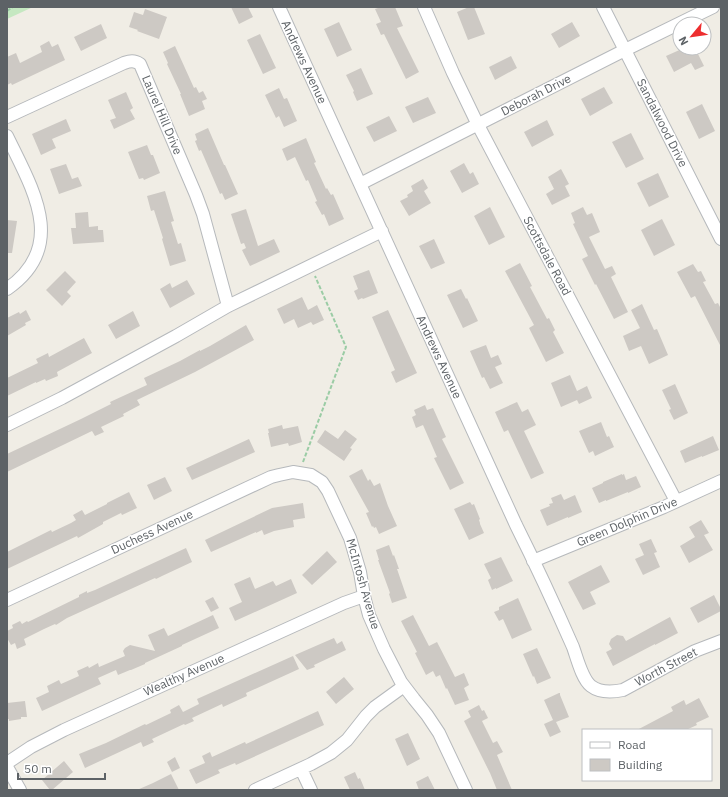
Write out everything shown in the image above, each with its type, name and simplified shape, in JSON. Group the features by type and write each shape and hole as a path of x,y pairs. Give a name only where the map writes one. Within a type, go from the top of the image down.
{"street":[{"name":"Andrews Avenue","path":"279,7 574,649 580,668 590,686 600,691 611,692"},
{"name":"Scottsdale Road","path":"424,7 478,125 676,502"},
{"name":"Sandalwood Drive","path":"603,7 721,239"},
{"name":"Deborah Drive","path":"360,184 624,50 713,7"},
{"name":"Laurel Hill Drive","path":"7,117 124,63 135,61 140,64 203,214 228,306"},
{"path":"7,136 35,196 41,229 38,247 32,263 21,278 7,290"},
{"path":"7,425 62,398 228,306 382,231"},
{"name":"Duchess Avenue","path":"7,600 261,481 293,472 299,473"},
{"name":"McIntosh Avenue","path":"299,473 311,475 322,482 328,491 355,551 369,615 384,649 404,686 439,733 466,790"},
{"name":"Green Dolphin Drive","path":"533,561 676,502 721,481"},
{"name":"Wealthy Avenue","path":"8,769 31,747 64,730 344,603 364,596"},
{"name":"Worth Street","path":"611,692 623,690 695,651 721,640"},
{"path":"255,790 301,769 340,746 375,707 404,686"},
{"path":"8,769 20,790"},
{"path":"301,769 311,790"}],"path":[{"path":"7,11 13,7"},
{"path":"299,473 346,347 310,266"}],"green space":[{"path":"7,7 33,7 7,19"}],"building":[{"path":"231,7 248,7 253,17 239,24"},
{"path":"381,7 395,7 403,26 397,28 419,72 406,79 384,34 381,35 376,24 381,22 375,9"},
{"path":"469,7 474,7 485,34 468,40 457,12"},
{"path":"145,9 167,17 159,39 129,27 134,12 143,15"},
{"path":"339,22 352,50 337,57 324,29"},
{"path":"572,22 580,36 559,48 551,34"},
{"path":"101,24 107,38 81,51 74,37"},
{"path":"260,34 276,68 263,74 247,40"},
{"path":"49,41 52,47 58,44 65,60 12,85 11,83 7,85 7,57 16,53 20,63 42,52 40,46"},
{"path":"175,46 194,88 196,87 199,93 203,91 207,99 202,101 205,109 189,116 163,52"},
{"path":"672,53 672,56 699,56 704,66 695,70 691,63 674,72 666,56"},
{"path":"511,56 517,68 495,80 489,67"},
{"path":"361,68 373,94 357,101 346,75"},
{"path":"604,87 613,103 590,116 581,99"},
{"path":"279,88 284,99 287,98 297,121 284,127 279,116 276,118 265,95"},
{"path":"126,92 133,108 130,110 135,119 114,129 110,120 116,118 108,100"},
{"path":"428,97 436,113 413,123 405,107"},
{"path":"702,104 715,131 699,139 686,112"},
{"path":"389,116 397,131 374,142 366,127"},
{"path":"66,119 71,131 52,139 56,148 41,155 32,134"},
{"path":"547,120 554,135 532,147 524,132"},
{"path":"208,128 238,194 225,200 222,193 220,194 201,150 199,151 195,141 197,140 195,134"},
{"path":"631,133 644,159 626,168 612,142"},
{"path":"306,138 316,162 314,163 326,189 327,188 331,195 333,194 344,219 329,226 324,214 322,215 315,202 317,201 308,180 306,181 295,157 287,161 282,149"},
{"path":"147,145 151,155 153,155 160,173 144,180 143,178 139,179 128,152"},
{"path":"464,163 470,174 473,172 479,184 462,193 450,171"},
{"path":"66,164 72,179 78,177 82,186 59,194 50,169"},
{"path":"561,169 569,184 565,186 570,196 552,205 546,194 554,189 548,177"},
{"path":"658,173 669,197 649,207 637,183"},
{"path":"423,179 428,188 424,191 431,203 409,216 400,201 408,197 407,195 413,191 411,186"},
{"path":"165,191 174,221 171,222 178,244 181,243 186,261 170,266 154,210 151,211 147,196"},
{"path":"490,207 505,237 489,245 474,216"},
{"path":"583,207 587,215 592,213 600,232 589,237 605,269 612,266 616,274 611,277 628,312 614,319 582,259 588,256 573,224 575,223 571,213"},
{"path":"246,209 258,246 274,239 280,252 250,266 242,250 246,248 244,243 241,244 231,214"},
{"path":"88,212 89,227 98,226 98,230 103,230 104,242 73,244 71,228 76,228 75,213"},
{"path":"662,219 675,245 654,256 641,230"},
{"path":"7,220 17,221 12,253 7,253"},
{"path":"434,239 445,263 431,269 419,246"},
{"path":"520,263 532,286 530,287 547,319 549,318 555,330 553,332 564,353 546,362 529,328 534,325 505,271"},
{"path":"693,264 698,272 701,271 706,281 703,282 715,304 718,303 721,309 721,347 695,296 691,298 677,272"},
{"path":"369,270 378,293 358,300 354,291 358,289 353,276"},
{"path":"65,271 76,282 67,292 71,296 62,306 46,290"},
{"path":"187,280 195,294 170,308 160,289 170,283 172,288"},
{"path":"461,289 478,321 463,328 447,295"},
{"path":"302,297 308,310 317,305 324,320 313,325 311,322 298,328 294,319 284,324 277,309"},
{"path":"642,304 654,330 657,329 668,355 649,364 641,346 629,351 623,336 640,328 631,310"},
{"path":"26,310 31,320 25,323 26,325 7,336 7,318 19,312 20,314"},
{"path":"388,310 417,373 396,383 391,372 395,370 372,317"},
{"path":"133,311 140,326 116,339 108,325"},
{"path":"246,325 254,340 195,372 137,400 140,405 123,414 124,416 101,427 104,432 95,436 92,431 7,472 7,454 81,419 111,404 110,402 147,385 144,378 210,346"},
{"path":"84,338 92,353 57,372 58,376 46,381 45,379 36,382 7,396 7,378 38,363 36,359 48,353 49,357"},
{"path":"486,345 491,358 498,355 502,364 495,367 503,383 490,389 484,377 482,378 470,351"},
{"path":"570,375 577,391 587,386 592,398 579,404 577,400 561,407 551,383"},
{"path":"675,384 688,413 674,420 669,410 671,409 662,390"},
{"path":"517,402 522,412 528,409 536,425 524,431 544,473 531,479 508,430 504,432 495,412"},
{"path":"425,405 427,410 433,408 446,437 442,439 464,483 450,490 434,458 437,457 423,425 416,428 412,417 416,415 414,410"},
{"path":"601,422 607,437 609,436 614,447 595,456 593,451 589,453 579,431"},
{"path":"282,425 283,429 298,426 302,442 289,446 288,443 271,447 268,429"},
{"path":"325,430 338,439 345,430 357,439 350,448 352,449 344,461 317,442"},
{"path":"713,436 719,450 685,463 680,451"},
{"path":"249,439 255,452 192,480 186,468"},
{"path":"362,469 368,481 370,479 374,486 380,483 397,526 379,534 376,527 372,527 366,513 369,512 349,476"},
{"path":"624,474 626,480 636,476 641,487 599,503 592,488"},
{"path":"165,477 172,491 154,500 147,485"},
{"path":"129,492 137,508 122,515 121,513 103,522 103,524 78,538 77,536 7,569 7,552 51,530 52,532 71,523 76,520 73,515 82,510 85,515"},
{"path":"561,494 564,500 575,495 582,512 547,526 540,510 550,506 549,504 553,503 551,498"},
{"path":"470,502 472,505 474,504 484,533 469,540 454,509"},
{"path":"303,503 305,518 293,520 294,527 274,531 264,535 262,530 211,552 205,540 272,508"},
{"path":"701,520 709,533 704,535 713,550 689,563 680,546 695,537 689,527"},
{"path":"651,539 657,552 654,553 660,567 643,575 635,559 644,555 639,544"},
{"path":"389,545 399,569 397,569 407,598 392,603 376,550"},
{"path":"186,548 192,562 67,618 56,625 55,624 44,629 24,639 26,645 17,649 15,643 11,645 7,638 7,631 13,628 12,625 20,621 22,624 27,621 28,622 79,597 79,595 87,591 87,593 95,590"},
{"path":"327,551 337,562 312,585 302,575"},
{"path":"501,557 513,581 492,590 488,580 491,578 484,564"},
{"path":"601,565 610,582 590,592 596,604 583,610 568,582"},
{"path":"250,577 255,589 273,581 276,586 291,579 297,593 235,621 229,608 242,602 234,584"},
{"path":"714,595 721,611 698,623 690,608"},
{"path":"213,597 219,608 211,612 205,601"},
{"path":"518,598 532,630 512,639 503,619 499,621 494,612 499,610 499,607"},
{"path":"213,615 219,628 131,670 118,675 116,670 98,678 101,684 42,711 36,698 49,692 47,686 59,680 61,684 79,676 77,671 88,666 89,668 98,663 99,667 125,656 123,651 130,645 155,651 148,635 164,628 168,636"},
{"path":"413,615 429,646 437,642 455,677 464,673 469,685 464,688 469,700 455,705 440,675 436,677 433,671 426,675 415,653 417,652 401,621"},
{"path":"670,617 678,633 613,666 606,652 612,649 609,644 611,639 617,635 623,636 626,641"},
{"path":"334,638 337,644 342,641 346,650 314,665 315,667 307,670 295,655"},
{"path":"537,648 551,678 537,684 523,654"},
{"path":"293,656 299,669 246,693 247,696 223,707 222,704 192,718 194,721 152,739 154,742 143,747 141,742 85,768 79,754 171,713 170,710 179,705 183,712 199,704 197,699"},
{"path":"344,677 354,689 336,704 326,692"},
{"path":"559,693 569,717 556,722 561,732 550,737 544,724 553,720 544,700"},
{"path":"699,698 709,717 696,723 697,725 688,729 639,729 673,711 671,707 684,700 686,705"},
{"path":"25,701 27,717 21,717 21,719 9,721 9,719 7,719 7,703"},
{"path":"479,705 482,711 484,710 488,718 482,721 493,743 497,741 503,752 497,755 512,790 497,790 464,721 471,717 468,711"},
{"path":"318,711 324,725 236,765 235,763 218,770 220,773 196,784 189,770 205,763 202,756 210,752 212,757 245,742 246,744"},
{"path":"408,733 420,759 407,766 395,739"},
{"path":"175,757 180,768 172,772 167,762"},
{"path":"64,761 73,772 52,790 50,790 42,780"},
{"path":"355,772 358,779 360,778 365,790 350,790 344,777"},
{"path":"171,774 179,790 137,790 153,783"},
{"path":"428,776 435,790 419,790 416,782"}]}
